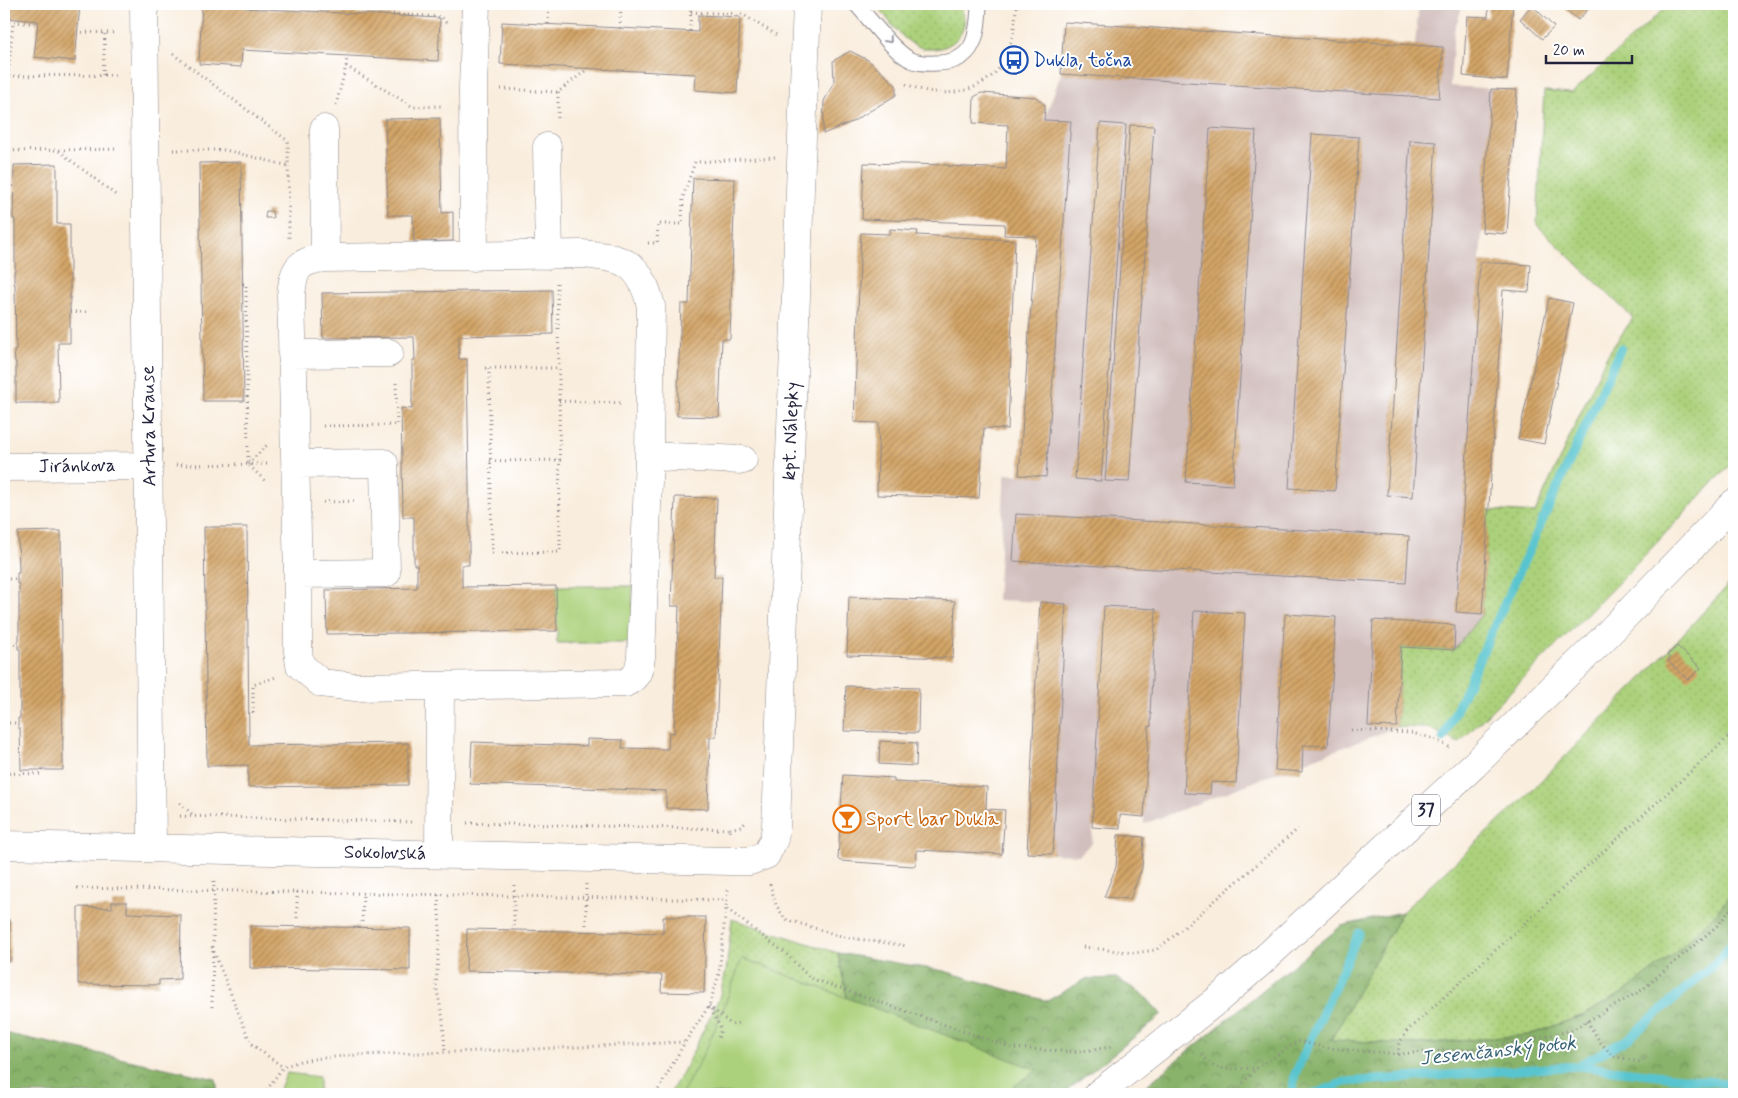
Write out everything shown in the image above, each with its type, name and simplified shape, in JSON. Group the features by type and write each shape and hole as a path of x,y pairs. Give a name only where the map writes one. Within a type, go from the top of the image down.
{"street":[{"name":"Artura Krause","path":"144,4 145,75 156,150 147,219 152,848"},
{"path":"474,257 476,4"},
{"name":"kpt. Nálepky","path":"764,856 771,848 776,826 808,4"},
{"path":"324,129 325,249 315,259 303,264 295,271 291,295 296,464 298,651 300,666 321,683 336,686 625,684 633,680 638,670 642,646 651,306 647,290 634,268 626,262 604,256 474,257 325,249"},
{"path":"547,147 552,255"},
{"path":"292,354 389,353"},
{"path":"648,456 743,460"},
{"path":"296,464 384,462 385,501 386,573 298,574"},
{"name":"Jiránkova","path":"4,467 150,466"},
{"name":"37","path":"1098,1094 1216,1001 1261,962 1467,772 1602,640 1734,503"},
{"path":"439,854 440,686"},
{"name":"Sokolovská","path":"4,845 730,861 750,861 764,856"}],"lane":[{"path":"856,4 898,51 908,58 930,64 952,62 968,52 976,35 979,4"}],"path":[{"path":"250,9 251,4"},
{"path":"320,4 320,12"},
{"path":"393,4 393,15 442,16 446,25"},
{"path":"548,24 550,4"},
{"path":"620,28 621,4"},
{"path":"690,31 691,4"},
{"path":"691,12 742,14 785,40"},
{"path":"4,21 37,24"},
{"path":"13,22 6,76 145,75"},
{"path":"77,32 145,35"},
{"path":"102,75 105,33"},
{"path":"172,53 288,141 289,241 325,249"},
{"path":"324,129 329,129 347,58"},
{"path":"346,66 413,107 474,97 558,92 585,71"},
{"path":"58,150 147,219"},
{"path":"4,151 225,150 289,166"},
{"path":"648,243 658,243 658,224 682,224 683,197 695,162 780,156"},
{"path":"552,255 560,368 560,552 490,553 487,368 560,368"},
{"path":"243,284 246,284 248,464"},
{"path":"70,312 87,312"},
{"path":"559,401 625,403"},
{"path":"294,426 397,424"},
{"path":"490,461 561,460"},
{"path":"150,466 296,464"},
{"path":"296,502 385,501"},
{"path":"4,579 17,579"},
{"path":"4,645 18,644"},
{"path":"249,714 253,714 253,685 302,668"},
{"path":"4,723 18,722"},
{"path":"1351,730 1412,733 1432,738 1451,748"},
{"path":"1398,1054 1398,1044 1407,1031 1734,732"},
{"path":"4,774 41,774 42,770"},
{"path":"1083,947 1134,953 1156,950 1298,829"},
{"path":"514,856 514,926"},
{"path":"764,856 776,905 785,919 844,937 908,946"},
{"path":"586,926 587,857"},
{"path":"656,1094 685,1042 709,1006 719,974 730,861"},
{"path":"76,888 727,900"},
{"path":"212,1008 214,891"},
{"path":"297,892 297,920"},
{"path":"362,922 363,892"},
{"path":"438,895 440,930 436,986 443,1020 445,1052"},
{"path":"1233,1094 1257,1068 1298,1041 1327,1048 1398,1054 1484,1048 1570,1031 1642,990 1719,924 1734,905"},
{"path":"726,908 784,952 810,978 1012,1048 1076,1052 1113,1047"},
{"path":"212,947 251,1044 283,1067"},
{"path":"709,1006 732,1025 738,1023"},
{"path":"709,1006 721,1029 718,1038"},
{"path":"1586,1022 1613,1056 1639,1062 1645,1060"},
{"path":"264,1094 283,1067 300,1061 321,1058 685,1042"},
{"path":"1202,1055 1214,1067 1228,1069 1257,1068"}],"shaded area":[{"path":"1419,4 1467,4 1462,7 1454,31 1450,86 1517,90 1507,234 1482,232 1478,288 1503,290 1482,614 1454,650 1401,647 1397,727 1302,763 1302,772 1282,771 1144,824 1144,817 1120,815 1120,829 1093,827 1092,843 1079,855 1027,853 1040,602 997,600 1005,474 1019,475 1044,120 1061,74 1064,22 1415,45"}],"green space":[{"path":"877,4 959,4 964,15 964,24 961,33 947,46 938,49 928,49 917,46 905,38 894,28"},
{"path":"1669,4 1734,4 1734,461 1626,575 1459,743 1429,728 1397,727 1401,647 1454,650 1482,614 1488,510 1535,513 1606,357 1633,318 1537,225 1544,91 1572,93"},
{"path":"1734,579 1734,892 1714,915 1674,954 1626,991 1584,1015 1529,1035 1420,1044 1330,1040 1402,912 1525,797 1643,677"},
{"path":"556,586 633,586 632,643 557,643"},
{"path":"1734,892 1734,1094 1136,1094 1341,926 1402,912 1331,1040 1420,1044 1529,1035 1584,1015 1626,991 1674,954 1714,915"},
{"path":"732,919 838,953 847,998 1003,1094 669,1094 682,1074 719,998 726,971"},
{"path":"838,953 944,971 1047,1001 1086,979 1116,978 1143,994 1162,1015 1063,1094 1003,1094 1036,1070 847,998"},
{"path":"742,958 1037,1070 1003,1094 681,1094 708,1045"},
{"path":"4,1033 216,1079 218,1094 4,1094"},
{"path":"287,1073 319,1077 319,1094 277,1094"}],"building":[{"path":"4,4 80,4 75,61 34,57 38,21 4,18"},
{"path":"202,4 245,4 245,8 440,18 438,61 242,50 241,67 199,64"},
{"path":"1489,4 1513,4 1507,80 1463,76 1467,16 1488,17"},
{"path":"1559,4 1593,4 1578,20"},
{"path":"1532,5 1554,27 1542,39 1520,19"},
{"path":"698,15 740,17 737,93 695,90 696,74 500,64 502,22 698,32"},
{"path":"1064,22 1443,47 1439,98 1061,74"},
{"path":"850,51 868,60 896,85 896,95 852,122 823,134 824,101 834,82 833,61"},
{"path":"1491,89 1517,90 1507,234 1482,232"},
{"path":"981,93 1036,97 1045,105 1044,120 1071,121 1046,477 1019,475 1036,236 1004,235 1005,224 862,219 864,163 949,165 1006,169 1008,125 973,123 974,97"},
{"path":"440,118 442,213 453,212 453,241 414,242 413,215 388,215 385,119"},
{"path":"1100,123 1126,125 1101,481 1075,479"},
{"path":"1130,125 1154,126 1129,482 1105,481"},
{"path":"1210,128 1256,131 1233,485 1186,482"},
{"path":"1312,134 1359,137 1335,491 1289,488"},
{"path":"1410,140 1436,142 1413,497 1387,495"},
{"path":"241,162 244,401 203,401 199,163"},
{"path":"57,164 57,224 70,224 70,343 58,343 59,403 16,403 16,362 14,350 16,350 15,219 13,219 14,165"},
{"path":"693,178 735,179 730,339 722,339 719,417 677,416 681,304 689,304"},
{"path":"266,211 272,211 273,218 265,218"},
{"path":"890,229 918,231 917,235 1015,240 1008,429 984,428 979,498 877,495 879,423 854,422 861,233 890,234"},
{"path":"1480,262 1531,265 1529,292 1503,290 1482,614 1456,612"},
{"path":"552,290 553,334 459,336 459,359 467,359 469,485 469,565 462,565 462,587 556,586 557,631 327,634 326,590 417,588 417,565 414,565 414,517 403,517 401,408 412,409 412,360 415,360 414,337 323,338 322,293"},
{"path":"1549,298 1573,303 1544,444 1518,439"},
{"path":"675,497 717,498 714,577 722,577 716,737 710,737 708,809 666,808 666,791 470,784 472,742 587,746 587,739 623,740 622,748 668,749 669,732 674,733 679,606 671,606"},
{"path":"1016,514 1409,536 1406,583 1013,561"},
{"path":"204,527 247,527 249,745 408,743 408,785 248,787 248,765 207,766"},
{"path":"61,531 63,770 21,770 20,728 18,728 18,718 20,718 20,649 18,649 18,532"},
{"path":"849,597 955,601 953,658 847,655"},
{"path":"1040,602 1066,604 1053,854 1027,853"},
{"path":"1104,606 1156,609 1150,713 1151,726 1149,726 1144,817 1120,815 1120,829 1092,827"},
{"path":"1194,611 1245,613 1236,783 1211,782 1210,794 1184,793"},
{"path":"1285,614 1336,617 1328,746 1303,745 1302,772 1275,770"},
{"path":"1373,620 1455,625 1454,650 1401,647 1397,727 1368,726"},
{"path":"1677,646 1701,668 1688,680 1668,661 1670,658 1667,655"},
{"path":"846,686 919,688 918,733 844,731"},
{"path":"880,741 917,743 916,766 879,764"},
{"path":"843,775 894,778 894,782 987,787 986,809 1005,810 1002,854 917,850 916,864 913,866 840,861 838,859"},
{"path":"1118,835 1144,837 1142,868 1130,899 1104,897 1116,867"},
{"path":"112,902 127,902 127,913 181,915 180,979 159,980 159,985 78,984 78,907 112,908"},
{"path":"663,917 706,917 704,993 661,992 662,975 466,971 467,929 663,933"},
{"path":"4,920 10,920 10,962 4,962"},
{"path":"250,926 410,928 410,970 250,968"}],"waterway":[{"path":"1443,739 1621,348"},
{"path":"1292,1094 1295,1074 1359,933"},
{"name":"Jesenčanský potok","path":"1314,1094 1345,1082 1577,1066 1628,1039 1721,958 1734,941"},
{"path":"1578,1066 1734,1084"}],"place":[{"name":"Dukla, točna","path":"1014,60"},
{"name":"Sport bar Dukla","path":"847,819"}]}
